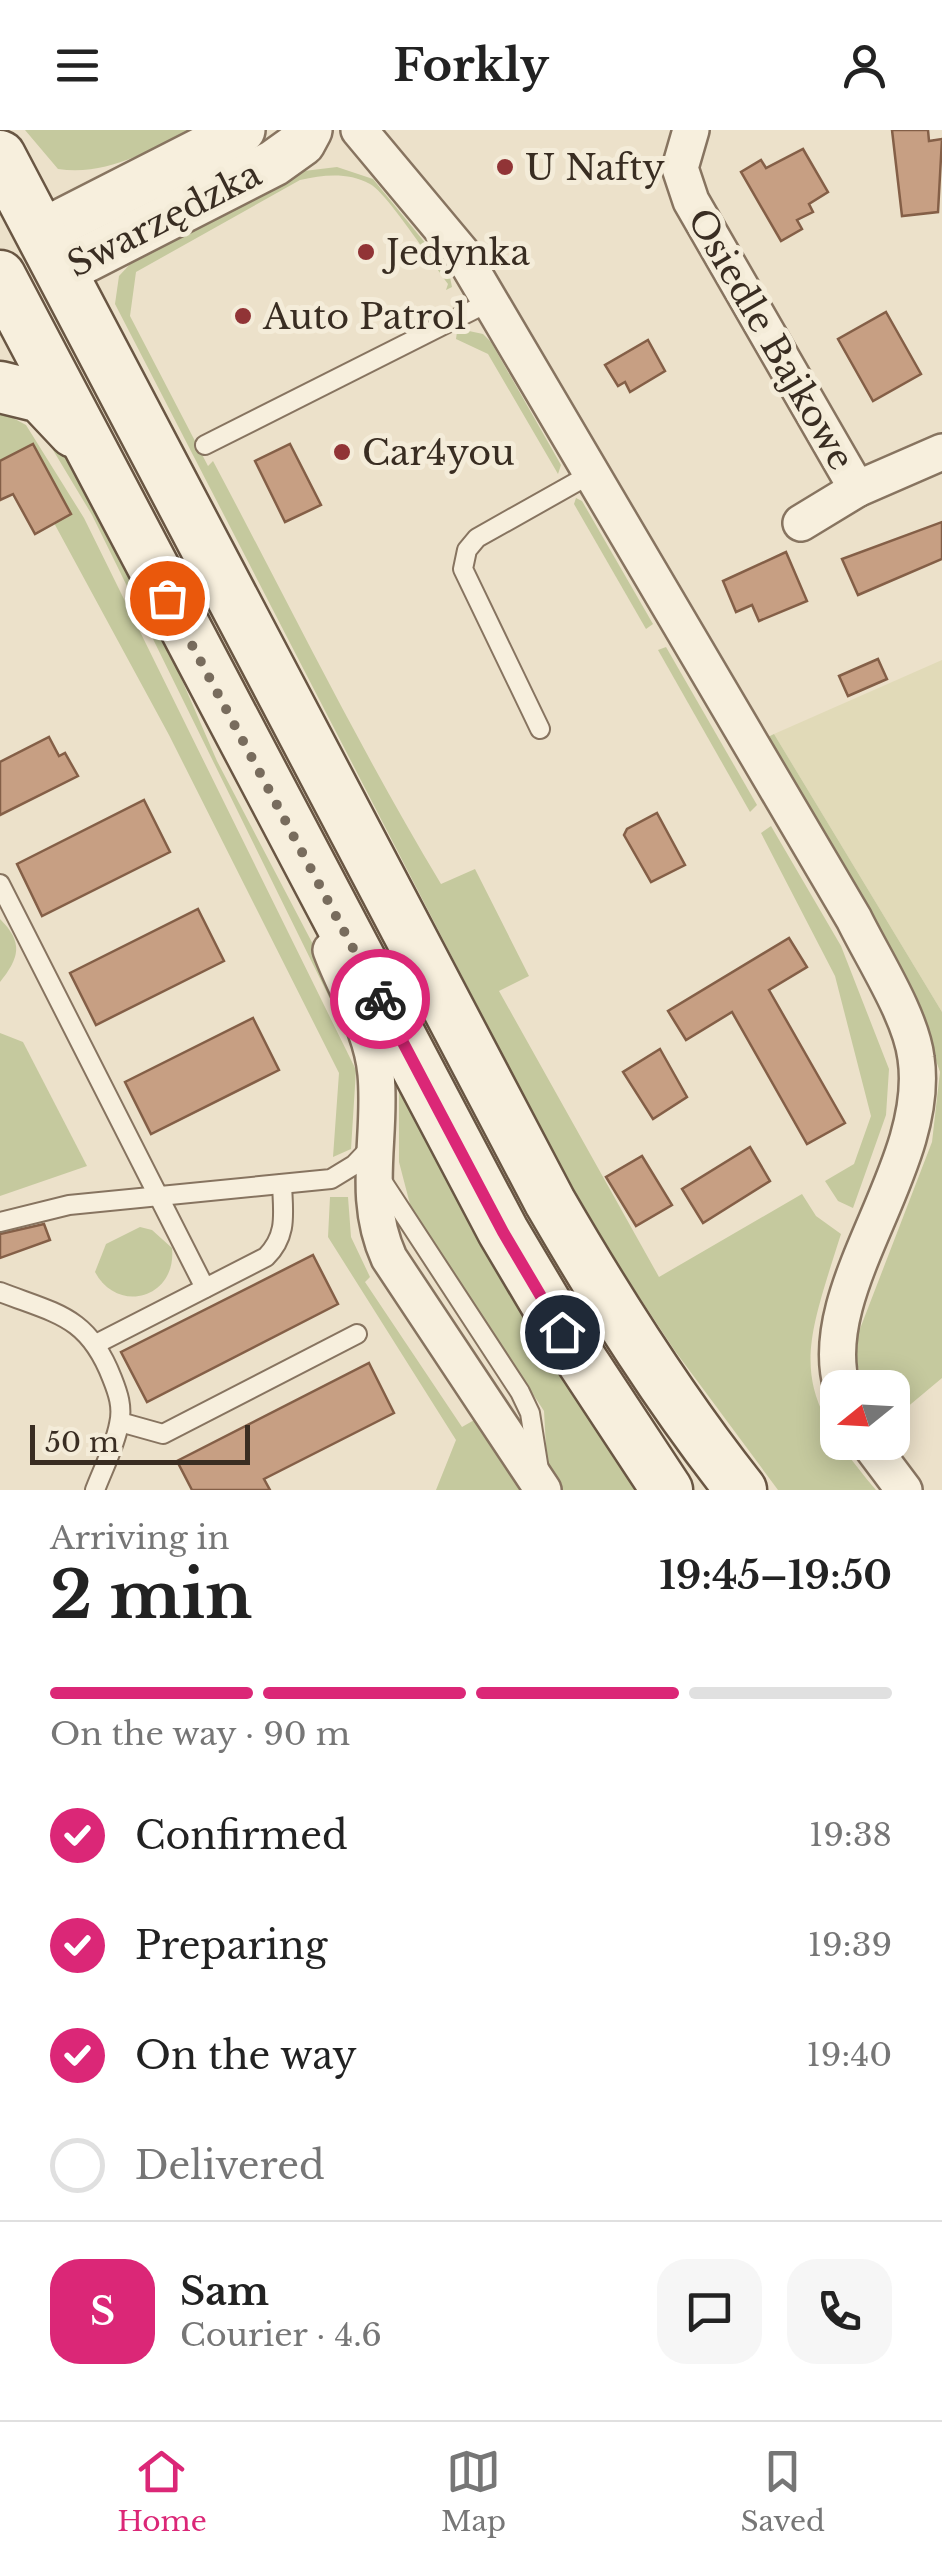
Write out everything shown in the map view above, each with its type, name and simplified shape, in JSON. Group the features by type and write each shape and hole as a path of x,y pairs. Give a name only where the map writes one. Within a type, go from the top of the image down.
{"main road":[{"path":"0,156 19,275 94,454 503,1232 562,1332 667,1490"},
{"path":"19,275 610,1306 691,1426 741,1490"},
{"path":"0,387 41,398 94,454"}],"street":[{"name":"Swarzędzka","path":"19,275 242,130"},
{"name":"Swarzędzka","path":"19,275 274,163 302,143 309,130"},
{"path":"359,130 461,252 491,301 854,919 916,1054 918,1092 907,1142 838,1328 837,1370"},
{"name":"Osiedle Bajkowe","path":"692,130 680,168 690,200 857,490"},
{"name":"Osiedle Bajkowe","path":"800,524 857,490 942,452"},
{"path":"306,857 322,922 364,1025 376,1074 373,1211 389,1258 542,1488"},
{"path":"882,1460 904,1490"}],"lane":[{"path":"205,445 491,301"},
{"path":"540,728 462,569 467,550 477,538 590,475"},
{"path":"0,884 205,1288"},
{"path":"0,1222 39,1209 332,1179 373,1146"},
{"path":"96,1344 266,1257 279,1244 284,1230 282,1184"},
{"path":"0,1292 64,1316 91,1334 96,1344 120,1398 120,1422 94,1490"},
{"path":"120,1422 163,1434 357,1334"}],"shaded area":[{"path":"942,660 942,1012 774,734"}],"green space":[{"path":"25,130 192,130 127,160 76,170 58,169"},
{"path":"337,167 373,179 449,272 452,287 446,290 448,284 378,190 353,178 327,176 300,180 136,272 130,316 208,466 213,461 352,727 441,884 475,869 529,976 499,991 659,1277 802,1194 816,1216 841,1234 812,1342 811,1369 820,1405 820,1460 853,1460 876,1490 778,1490 675,1351 587,1218 115,304 119,276 132,262 304,171"},
{"path":"457,332 483,334 491,342 561,465 558,474 488,354 456,339"},
{"path":"0,411 26,425 84,518 356,1070 351,1149 333,1157 339,1073 169,735 54,523 70,514 0,461"},
{"path":"42,415 132,565 217,761 339,994 362,1064 92,515 35,420"},
{"path":"576,498 582,501 653,624 646,629 574,504"},
{"path":"666,647 757,805 750,812 658,650"},
{"path":"774,734 942,1012 942,1378 910,1405 910,1370 859,1370 858,1334 932,1142 940,1072 920,1014 766,738"},
{"path":"771,826 841,946 889,1069 886,1115 853,1208 838,1201 825,1181 854,1164 871,1116 835,976 761,833"},
{"path":"0,919 13,936 16,950 0,982"},
{"path":"0,1033 23,1042 87,1166 0,1196"},
{"path":"399,1083 472,1231 636,1490 560,1490 547,1465 544,1411 411,1208 399,1162"},
{"path":"330,1197 348,1197 351,1237 370,1277 365,1282 462,1427 476,1419 520,1490 436,1490 456,1440 328,1237"},
{"path":"140,1227 152,1230 172,1248 171,1265 156,1289 144,1295 117,1293 95,1272 106,1244"}],"building":[{"path":"892,130 928,130 929,141 942,139 938,212 902,216"},
{"path":"803,149 828,192 809,204 813,212 797,220 802,229 781,241 741,172 761,160 766,168"},
{"path":"886,312 921,374 873,401 838,339"},
{"path":"648,340 665,371 630,392 625,382 618,386 605,365"},
{"path":"33,444 71,514 35,534 13,494 0,500 0,461"},
{"path":"290,444 321,505 285,522 255,461"},
{"path":"942,522 942,559 858,595 842,559"},
{"path":"786,552 807,601 759,621 752,605 736,612 723,581"},
{"path":"878,659 887,679 848,696 839,676"},
{"path":"49,737 59,756 65,753 78,776 0,815 0,762"},
{"path":"144,800 170,852 42,916 17,864"},
{"path":"657,813 685,865 651,882 624,835 627,829"},
{"path":"198,909 224,961 96,1025 70,973"},
{"path":"789,938 807,967 769,990 845,1123 807,1144 732,1012 686,1040 668,1011"},
{"path":"253,1018 279,1070 151,1134 125,1082"},
{"path":"660,1049 687,1097 653,1119 623,1072"},
{"path":"750,1147 770,1181 703,1223 682,1189"},
{"path":"642,1156 672,1205 636,1226 606,1177"},
{"path":"44,1224 50,1240 0,1258 0,1234"},
{"path":"313,1255 338,1304 147,1402 121,1352"},
{"path":"369,1363 394,1413 264,1479 270,1490 192,1490 177,1461"}],"way so far":[{"path":"167,598 380,999"}],"place":[{"name":"U Nafty","path":"505,167"},
{"name":"Jedynka","path":"366,252"},
{"name":"Auto Patrol","path":"243,316"},
{"name":"Car4you","path":"342,452"}],"route":[{"path":"380,999 503,1232 562,1332"}]}
